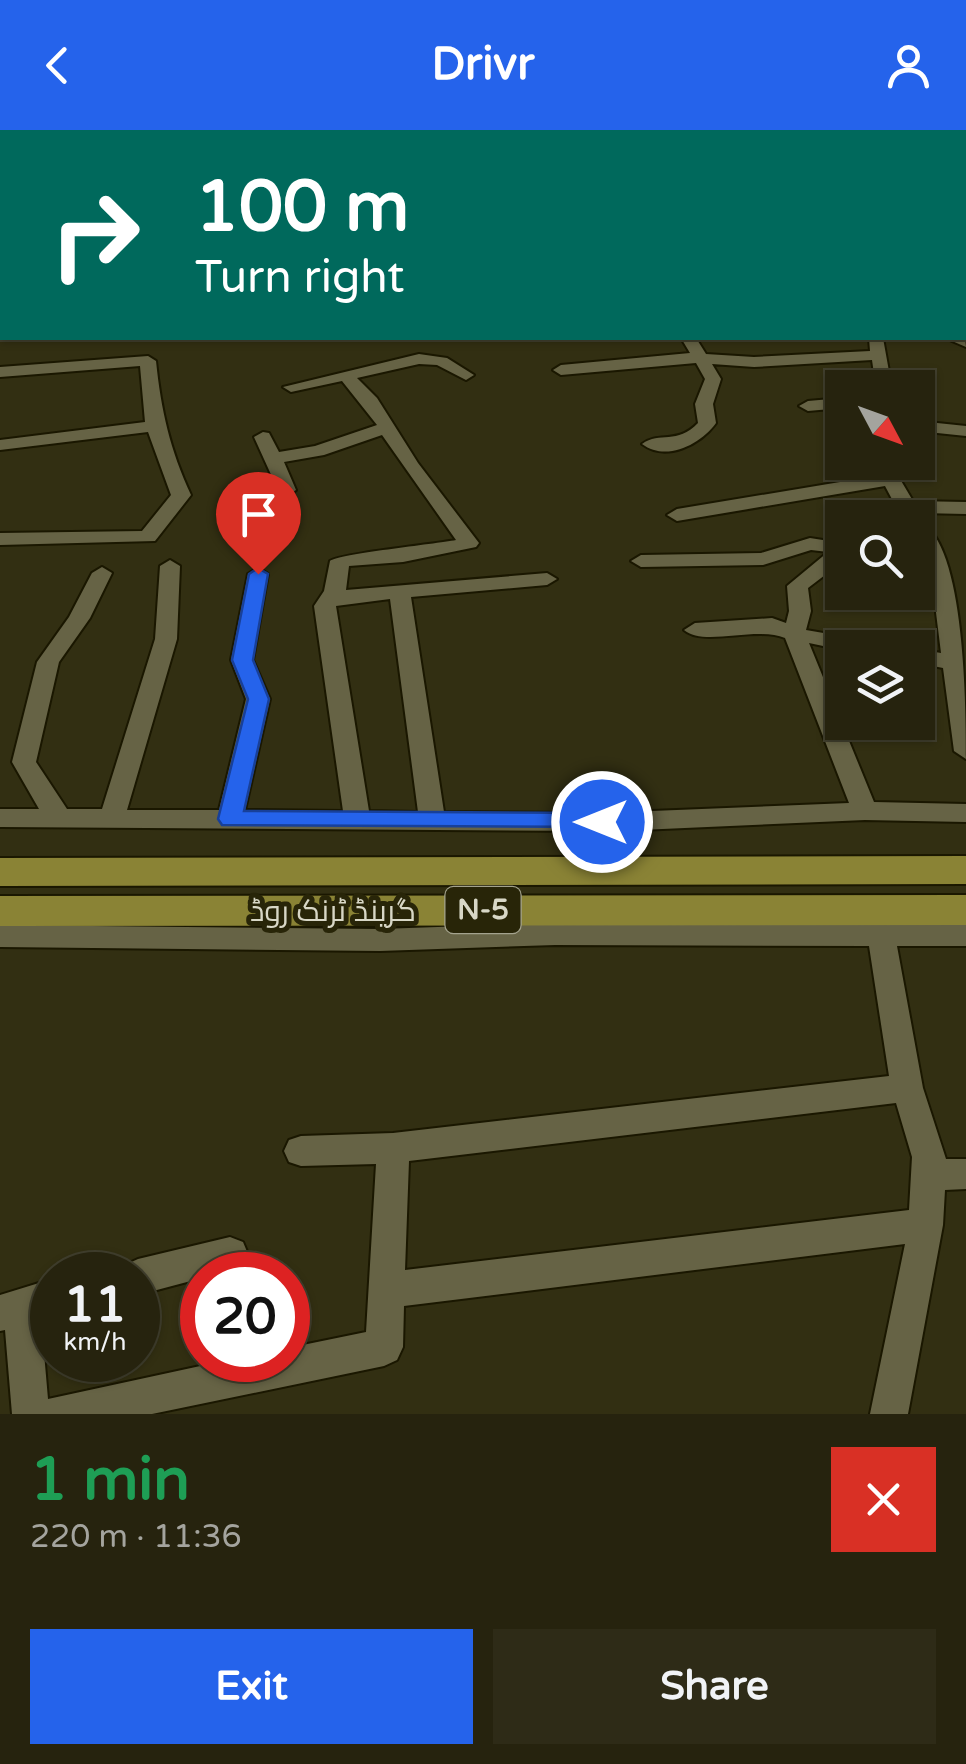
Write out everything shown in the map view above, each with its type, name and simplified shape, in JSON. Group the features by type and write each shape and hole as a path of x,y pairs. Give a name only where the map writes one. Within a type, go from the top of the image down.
{"highway":[{"name":"گرینڈ ٹرنک روڈ","path":"0,872 966,870"},
{"name":"گرینڈ ٹرنک روڈ","path":"0,912 966,910"}],"street":[{"path":"650,444 670,446 687,441 706,422 704,404 714,382 691,340"},
{"path":"562,370 700,358 754,362 877,346"},
{"path":"292,388 429,359 466,375"},
{"path":"0,372 148,361 155,426 180,494 148,536 0,539"},
{"path":"348,378 388,427 410,465 468,543 403,556 340,561 332,598 325,606 357,820"},
{"path":"808,406 825,404"},
{"path":"0,445 155,426"},
{"path":"270,459 318,451 388,427"},
{"path":"935,428 966,431"},
{"path":"263,437 287,490"},
{"path":"676,515 847,480"},
{"path":"935,514 966,508"},
{"path":"642,560 763,559 810,544 836,547 838,554 834,559 798,586 800,610 794,634 866,812"},
{"path":"935,561 941,572 956,663 966,750"},
{"path":"112,818 166,639 170,566"},
{"path":"59,818 24,762 48,662 102,573"},
{"path":"230,819 258,699 242,660 258,574"},
{"path":"332,598 548,579"},
{"path":"400,592 432,820"},
{"path":"695,630 772,625 825,640"},
{"path":"935,659 956,663"},
{"path":"0,818 602,822 866,812 966,813"},
{"path":"602,822 612,870"},
{"path":"0,936 380,940 554,934 966,934"},
{"path":"881,934 907,1088 929,1157 926,1225 889,1414"},
{"path":"301,1151 394,1148 907,1088"},
{"path":"58,1414 384,1347 394,1148"},
{"path":"928,1175 966,1174"},
{"path":"389,1290 926,1225"},
{"path":"25,1305 30,1410 34,1414"}],"route":[{"path":"258,574 242,660 258,699 230,819 602,822"}]}
